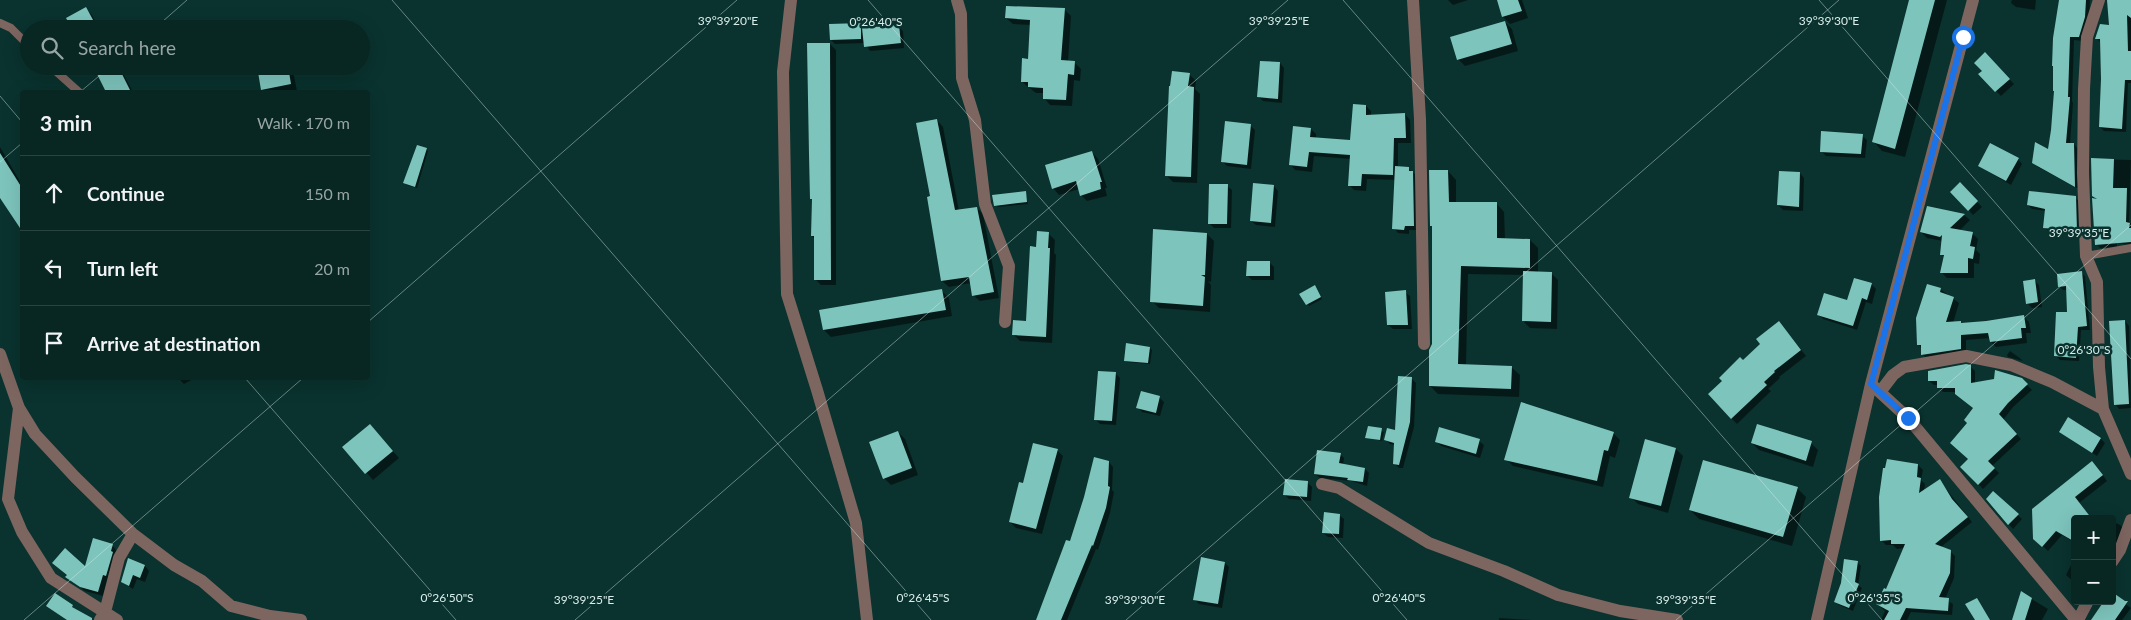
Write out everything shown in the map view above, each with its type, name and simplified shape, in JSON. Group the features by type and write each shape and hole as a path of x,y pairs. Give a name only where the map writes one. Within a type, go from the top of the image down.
{"street":[{"path":"791,0 783,72 787,294 856,523 867,620"},
{"path":"957,0 961,14 962,78 975,120 985,204 1009,266 1006,322"},
{"path":"1413,0 1420,119 1424,344"},
{"path":"1817,620 1973,0"},
{"path":"2099,0 2087,36 2084,89 2086,256 2097,282 2099,367 2103,409 2131,473"},
{"path":"0,354 20,408 35,434 75,477 133,534 174,565 202,581 231,606 270,616 301,620"},
{"path":"1876,388 1904,367 1966,356 2011,365 2052,382 2103,409"},
{"path":"1876,388 1908,418 2077,620 2086,605"},
{"path":"20,408 8,499 22,532 51,578 102,616 117,620"},
{"path":"1322,484 1339,488 1429,543 1504,571 1558,596 1677,620"},
{"path":"2113,560 2120,550 2131,520"},
{"path":"102,616 119,558 133,534"}],"lane":[{"path":"0,23 11,28 20,37"},
{"path":"60,75 77,90"},
{"path":"2086,256 2131,248"}],"building":[{"path":"1497,0 1518,0 1522,11 1502,17"},
{"path":"1909,0 1935,0 1895,149 1872,142"},
{"path":"2059,0 2086,0 2085,17 2079,37 2070,37 2068,97 2070,97 2066,143 2074,143 2075,187 2032,163 2035,142 2048,149 2054,91 2052,66 2053,38"},
{"path":"2107,0 2131,0 2131,18 2127,15 2128,51 2131,51 2131,80 2125,80 2122,129 2099,127 2100,39 2095,39 2100,24 2109,25"},
{"path":"1006,6 1065,8 1061,60 1075,61 1074,75 1068,74 1066,100 1043,99 1043,88 1028,87 1028,82 1021,82 1022,58 1028,59 1030,20 1005,18"},
{"path":"86,7 93,20 67,20 66,18"},
{"path":"1505,21 1512,44 1457,60 1450,37"},
{"path":"861,23 861,39 830,40 829,24"},
{"path":"899,25 901,43 864,47 862,28"},
{"path":"807,43 830,43 831,280 814,280 814,236 811,236 812,199 810,199"},
{"path":"1985,52 2010,79 1995,92 1978,74 1982,71 1974,63"},
{"path":"1260,61 1280,62 1278,99 1257,97"},
{"path":"1172,71 1190,73 1188,86 1194,87 1191,177 1165,176 1169,86"},
{"path":"98,75 122,75 130,90 105,90"},
{"path":"258,75 290,75 291,84 261,90"},
{"path":"1353,104 1366,105 1366,115 1405,113 1406,138 1394,138 1393,175 1362,174 1361,186 1348,186 1350,155 1309,152 1307,167 1289,165 1293,126 1311,128 1310,137 1350,140"},
{"path":"937,119 955,210 977,207 994,292 972,296 969,277 941,281 927,197 930,196 916,123"},
{"path":"1225,121 1251,124 1247,165 1221,162"},
{"path":"1821,131 1863,134 1861,154 1820,152"},
{"path":"1990,143 2019,158 2006,181 1978,166"},
{"path":"417,145 427,148 415,187 403,183"},
{"path":"1092,151 1102,182 1100,182 1101,189 1080,196 1076,181 1052,189 1045,165"},
{"path":"0,153 20,185 20,228 0,198"},
{"path":"2091,158 2114,159 2113,188 2127,188 2126,222 2130,223 2131,242 2095,245 2092,198 2097,199 2092,196"},
{"path":"1395,166 1409,167 1409,171 1413,171 1414,226 1405,226 1404,230 1392,229"},
{"path":"1429,170 1448,170 1449,202 1497,202 1497,238 1530,239 1530,268 1461,266 1458,364 1512,366 1511,389 1429,386 1429,350 1432,344 1432,226 1430,226"},
{"path":"1779,171 1800,172 1799,207 1777,205"},
{"path":"1960,182 1978,201 1968,211 1950,192"},
{"path":"1253,183 1274,185 1271,223 1250,221"},
{"path":"1209,184 1228,184 1227,224 1208,224"},
{"path":"1026,191 1027,202 994,206 992,195"},
{"path":"2029,191 2076,196 2077,231 2043,228 2045,209 2027,205"},
{"path":"1927,206 1965,214 1950,228 1973,232 1970,246 1975,247 1973,259 1968,258 1968,273 1940,273 1944,255 1940,255 1942,235 1940,237 1920,232"},
{"path":"1153,229 1207,233 1205,275 1201,275 1205,277 1203,306 1150,302"},
{"path":"1037,231 1049,232 1046,337 1012,335 1013,320 1026,321 1030,246 1036,247"},
{"path":"1247,261 1270,261 1270,276 1246,276"},
{"path":"1523,271 1552,272 1551,322 1522,321"},
{"path":"2082,271 2087,326 2078,327 2076,358 2054,356 2056,312 2067,312 2066,286 2058,287 2057,274"},
{"path":"1854,278 1872,283 1867,300 1862,298 1853,326 1817,315 1824,293 1847,300"},
{"path":"2035,279 2038,302 2026,304 2023,281"},
{"path":"1927,284 1941,288 1940,292 1954,297 1946,322 1986,321 2024,315 2026,328 2021,328 2022,338 1990,342 1988,333 1961,335 1961,349 1921,355 1921,345 1917,345 1916,318"},
{"path":"1315,285 1321,297 1306,305 1299,294"},
{"path":"942,289 946,310 823,330 819,310"},
{"path":"1406,290 1408,325 1387,325 1385,292"},
{"path":"2125,320 2129,404 2114,405 2109,321"},
{"path":"1779,321 1801,350 1774,371 1764,382 1767,385 1731,419 1708,394 1722,381 1719,378 1740,357 1743,360 1760,344 1756,339"},
{"path":"1126,343 1150,347 1148,363 1124,361"},
{"path":"1966,364 1971,365 1971,383 1994,379 1995,370 2022,378 2028,384 1999,414 2017,434 1988,461 1995,468 1978,485 1960,467 1968,459 1950,443 1967,423 1964,420 1973,408 1955,394 1955,388 1937,388 1937,381 1928,381 1928,371"},
{"path":"1098,371 1116,372 1112,421 1094,420"},
{"path":"1398,376 1412,377 1410,422 1399,465 1393,464 1394,443 1384,440 1387,428 1395,430"},
{"path":"1141,391 1160,396 1156,413 1136,408"},
{"path":"1521,402 1614,432 1608,451 1604,450 1597,481 1504,460"},
{"path":"2068,417 2101,438 2092,453 2059,432"},
{"path":"370,424 393,451 365,474 342,447"},
{"path":"1757,424 1812,441 1806,461 1751,443"},
{"path":"1368,426 1382,428 1380,440 1365,438"},
{"path":"1439,427 1480,439 1476,454 1435,442"},
{"path":"898,431 912,468 883,479 869,442"},
{"path":"1645,439 1676,448 1661,506 1629,498"},
{"path":"1033,443 1058,449 1036,529 1009,522 1019,482 1023,483"},
{"path":"1317,450 1341,453 1339,463 1365,468 1363,482 1347,480 1348,478 1314,474"},
{"path":"1094,457 1109,461 1108,486 1110,487 1106,508 1093,546 1061,620 1036,620 1066,540 1070,541"},
{"path":"1887,459 1918,464 1917,477 1921,478 1919,493 1940,479 1952,499 1968,517 1935,544 1951,550 1950,573 1939,597 1949,598 1948,611 1906,608 1900,620 1884,620 1889,611 1876,604 1884,588 1886,589 1905,544 1891,544 1891,540 1880,541 1879,497 1883,468 1885,468"},
{"path":"1703,460 1798,487 1783,537 1689,510"},
{"path":"2092,461 2103,475 2075,497 2089,515 2071,515 2071,540 2056,531 2042,547 2033,539 2032,509"},
{"path":"1285,479 1308,481 1307,497 1283,495"},
{"path":"1993,491 2019,514 2008,525 1986,499"},
{"path":"1324,512 1340,514 1339,534 1322,533"},
{"path":"93,538 113,544 111,551 113,552 106,576 103,575 98,592 80,587 65,577 67,575 52,563 65,548 85,566"},
{"path":"1201,557 1225,562 1218,604 1193,600"},
{"path":"128,558 145,565 140,578 133,575 129,586 121,582"},
{"path":"1844,559 1858,561 1855,582 1859,584 1849,608 1834,602 1841,583"},
{"path":"2021,591 2032,598 2025,620 2012,620"},
{"path":"55,593 73,605 72,607 92,618 92,620 67,620 46,606"},
{"path":"2116,595 2128,601 2115,620 2091,620 2101,605 2116,605"},
{"path":"1977,598 1990,620 1975,620 1965,604"}],"route":[{"path":"1908,418 1871,384 1963,37"}]}
